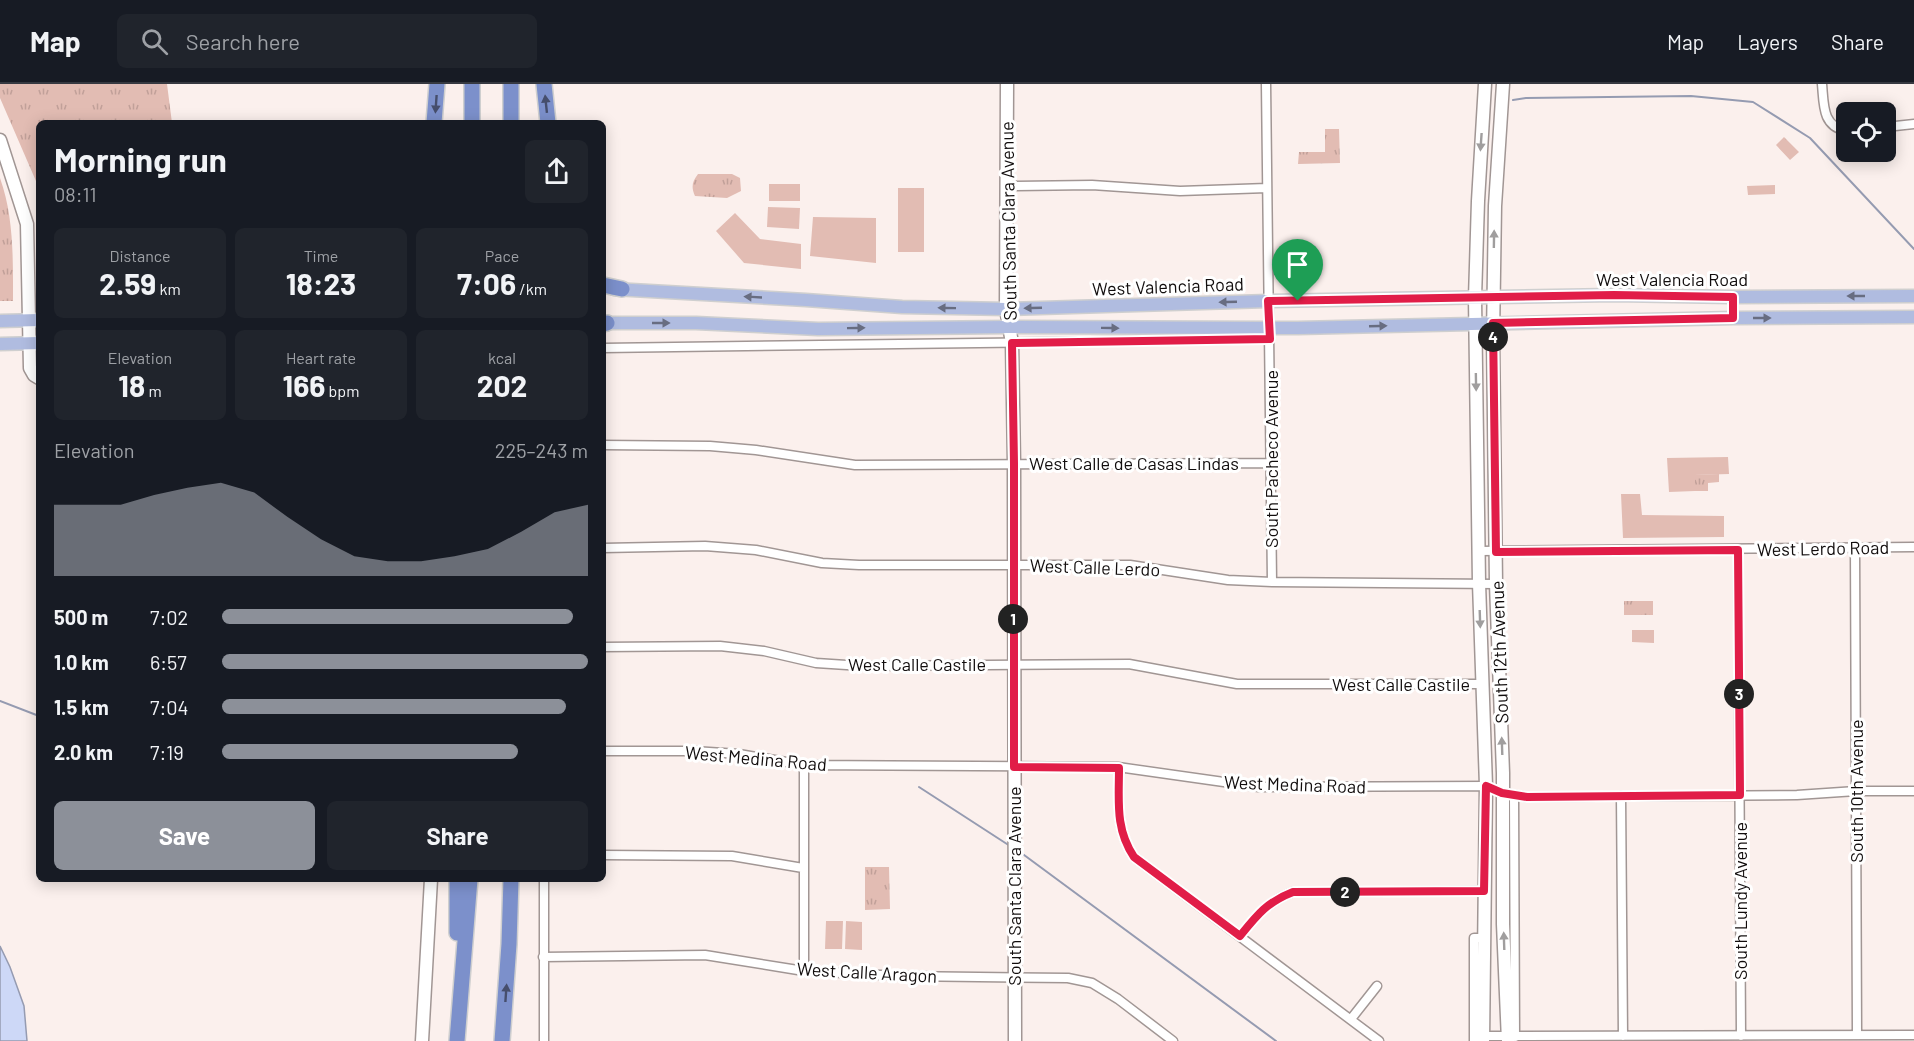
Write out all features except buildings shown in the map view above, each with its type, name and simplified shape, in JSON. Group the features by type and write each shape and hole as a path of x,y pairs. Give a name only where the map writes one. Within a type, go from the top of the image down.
{"highway":[{"path":"434,120 437,84"},
{"path":"472,84 472,120"},
{"path":"511,84 511,120"},
{"path":"544,84 548,120"},
{"path":"606,287 622,289"},
{"path":"456,1041 457,882"},
{"path":"456,1041 470,882"},
{"path":"509,944 511,882"},
{"path":"502,1041 516,882"}],"main road":[{"name":"West Valencia Road","path":"622,289 902,307 1006,309 1268,301 1614,295 1914,296"},
{"path":"1733,297 1733,318"},
{"path":"606,323 696,323 818,329 1009,327 1269,333 1493,323 1914,317"},
{"path":"0,321 34,320"},
{"path":"0,344 34,343"}],"street":[{"name":"South Santa Clara Avenue","path":"1007,84 1006,309 1012,343 1014,464 1015,1041"},
{"name":"South Pacheco Avenue","path":"1266,84 1272,582"},
{"name":"South 12th Avenue","path":"1480,1039 1486,786 1479,583 1475,298 1478,190 1485,84"},
{"name":"South 12th Avenue","path":"1503,84 1494,238 1493,323 1496,584 1508,794 1503,924 1510,1038"},
{"path":"1822,84 1825,112 1831,125 1836,127"},
{"path":"1484,105 1491,126 1495,130 1500,130"},
{"path":"1896,126 1914,124"},
{"path":"0,140 27,224 34,320 34,343 30,368 36,376"},
{"path":"1007,186 1092,185 1180,191 1267,188"},
{"path":"608,348 1012,343 1269,333"},
{"name":"West Calle de Casas Lindas","path":"606,445 710,446 756,450 855,465 1270,463"},
{"name":"West Calle Lerdo","path":"606,548 705,546 756,550 822,563 859,566 1130,565 1228,580 1496,584"},
{"name":"West Lerdo Road","path":"1479,551 1914,547"},
{"name":"South 10th Avenue","path":"1855,548 1857,1035"},
{"name":"South Lundy Avenue","path":"1738,550 1741,1036"},
{"name":"West Calle Castile","path":"606,647 720,645 764,651 816,663 862,666 1129,663 1237,684 1483,684"},
{"name":"West Medina Road","path":"606,751 694,751 739,754 804,765 1119,768 1258,787 1486,786 1508,794 1621,796 1797,795 1856,791 1914,791"},
{"path":"804,765 804,971"},
{"path":"1119,768 1119,822 1125,843 1134,857 1379,1041"},
{"path":"1621,796 1623,1036"},
{"path":"606,855 732,856 803,868"},
{"path":"422,1041 431,882"},
{"path":"544,882 544,1041"},
{"path":"1240,936 1259,911 1278,898 1293,892 1484,891"},
{"name":"West Calle Aragon","path":"543,957 705,955 804,971 900,976 1068,978 1092,983 1118,999 1173,1041"},
{"path":"1351,1019 1377,986"},
{"path":"1480,1039 1623,1036 1799,1038 1914,1035"}],"green space":[{"path":"0,84 167,84 172,120 36,120 36,181 0,98"},
{"path":"1325,129 1339,129 1340,163 1298,164 1299,152 1325,152"},
{"path":"1784,137 1799,152 1790,160 1776,145"},
{"path":"698,174 732,174 740,178 741,191 727,198 695,196 693,185"},
{"path":"0,178 10,223 13,254 13,301 0,301"},
{"path":"769,184 800,184 800,201 769,201"},
{"path":"1775,185 1775,194 1748,195 1747,186"},
{"path":"898,188 924,188 924,252 898,252"},
{"path":"768,207 800,208 799,229 767,227"},
{"path":"735,213 760,239 801,244 801,269 744,263 716,231"},
{"path":"813,217 876,218 876,263 810,256"},
{"path":"1728,457 1729,474 1695,475 1695,491 1669,492 1667,458"},
{"path":"1719,474 1719,482 1708,483 1708,491 1695,491 1695,475"},
{"path":"1621,494 1640,494 1642,515 1724,516 1724,537 1623,538"},
{"path":"1624,601 1653,601 1653,615 1624,615"},
{"path":"1632,630 1654,630 1654,643 1632,642"},
{"path":"865,867 889,867 890,909 865,910"},
{"path":"826,921 843,921 842,949 825,949"},
{"path":"846,921 862,922 862,950 845,949"}],"water":[{"path":"0,946 24,1006 27,1041 0,1041"}],"waterway":[{"path":"1513,100 1691,96 1753,102 1810,138 1914,249"},
{"path":"0,701 36,715"},
{"path":"919,787 1010,846"},
{"path":"1020,852 1276,1041"}],"route":[{"path":"1614,295 1733,297 1733,318 1493,323 1493,424 1496,552 1738,550 1740,795 1527,797 1502,793 1486,786 1484,891 1293,892 1278,898 1259,911 1240,936 1134,857 1125,843 1119,822 1119,768 1014,767 1012,343 1270,339 1268,301 1298,301 1614,295"}]}
